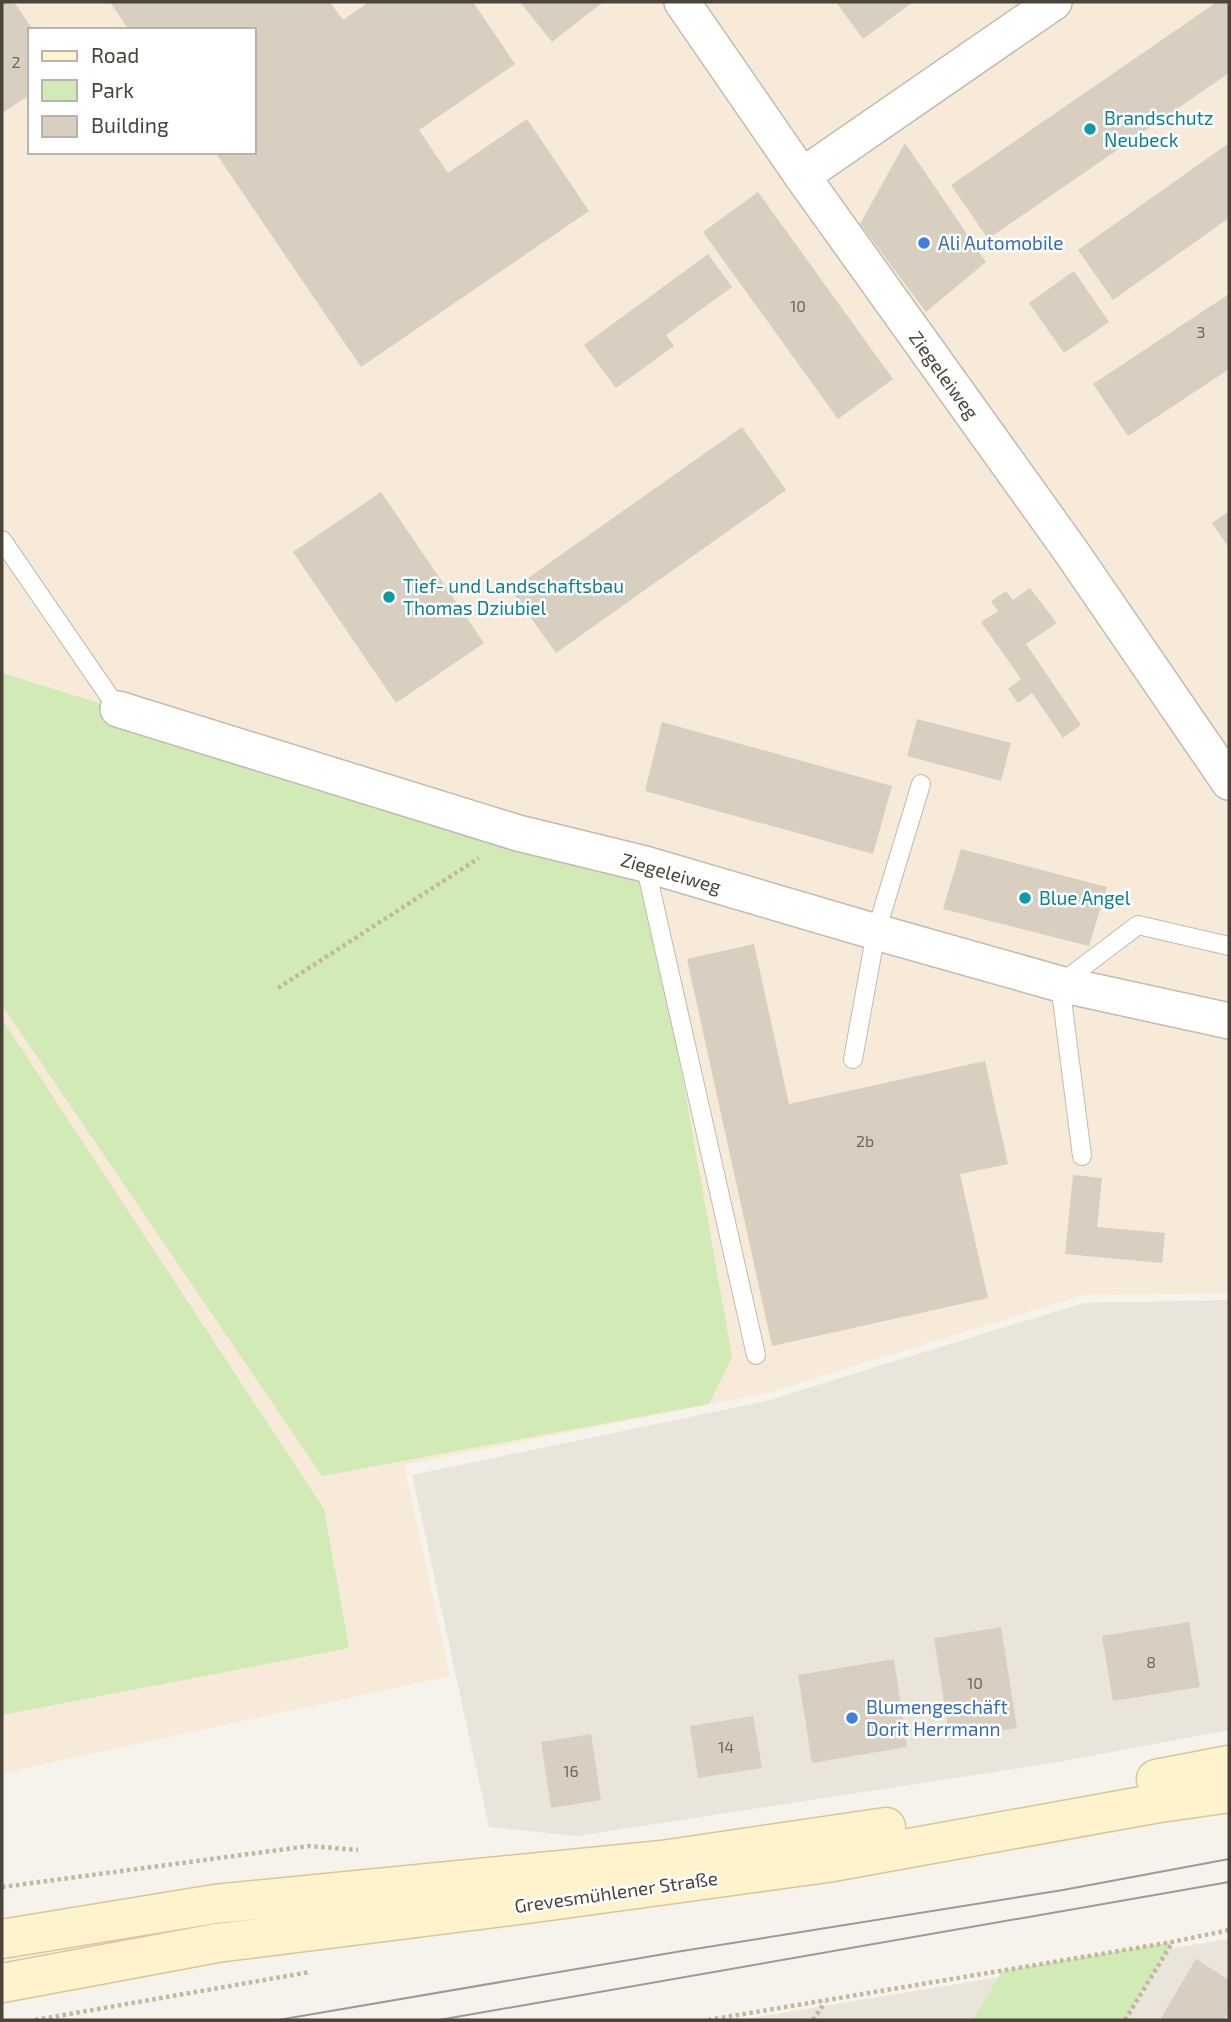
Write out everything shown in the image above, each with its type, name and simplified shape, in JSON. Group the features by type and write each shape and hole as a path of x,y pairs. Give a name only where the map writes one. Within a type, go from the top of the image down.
{"street":[{"name":"Ziegeleiweg","path":"682,2 802,176 1070,550 1229,782"},
{"path":"802,176 1054,2"},
{"name":"Ziegeleiweg","path":"118,709 518,833 645,864 1060,984 1229,1021"},
{"name":"Grevesmühlener Straße","path":"2,1939 215,1904 662,1860 945,1818 1229,1765"},
{"name":"Grevesmühlener Straße","path":"2,1983 217,1943 827,1863 1153,1804 1229,1793"}],"lane":[{"path":"2,540 118,709"},
{"path":"853,1059 876,932 921,784"},
{"path":"645,864 756,1355"},
{"path":"1082,1156 1060,984 1138,925 1229,946"}],"path":[{"path":"278,988 518,833"},
{"path":"708,2020 825,2002 1229,1930"},
{"path":"1125,2020 1172,1942"},
{"path":"813,2020 825,2002"}],"shaded area":[{"path":"2,2 1229,2 1229,1293 1083,1295 767,1393 404,1465 450,1676 2,1773"},
{"path":"1229,1300 1229,1730 1052,1763 577,1836 489,1827 412,1475 766,1401 1083,1303"},
{"path":"1229,1939 1229,2020 739,2020"}],"green space":[{"path":"2,673 518,833 645,864 732,1357 709,1404 322,1476 2,1005"},
{"path":"2,1019 324,1509 349,1648 2,1715"},
{"path":"1172,1942 1125,2020 973,2020 1002,1971"}],"building":[{"path":"2,2 14,2 32,28 28,28 28,96 2,113"},
{"path":"110,2 330,2 343,20 369,2 473,2 515,64 419,130 448,173 527,119 589,211 361,367 216,154 256,154 256,28 128,28"},
{"path":"520,2 603,2 552,42"},
{"path":"836,2 913,2 863,39"},
{"name":"Brandschutz Neubeck","path":"1217,2 1229,2 1229,73 988,239 951,185"},
{"name":"Ali Automobile","path":"905,143 986,262 926,312 860,224"},
{"path":"1229,143 1229,218 1113,300 1078,250"},
{"path":"758,192 893,379 838,419 703,232"},
{"path":"708,254 732,287 666,335 674,346 616,388 584,345"},
{"path":"1074,271 1109,322 1064,353 1029,303"},
{"path":"1229,294 1229,369 1128,436 1093,384"},
{"path":"742,427 786,490 556,653 511,590"},
{"name":"Tief- und Landschaftsbau Thomas Dziubiel","path":"381,492 484,643 396,703 293,552"},
{"path":"1229,511 1229,548 1212,523"},
{"path":"1030,588 1057,623 1026,644 1081,725 1063,738 1032,693 1018,703 1008,689 1021,679 981,622 998,611 991,601 1006,591 1013,600"},
{"path":"917,719 1011,743 1001,781 907,756"},
{"path":"662,722 892,786 873,854 645,791"},
{"name":"Blue Angel","path":"961,849 1107,887 1089,946 943,909"},
{"path":"754,944 789,1104 985,1061 1008,1164 960,1174 988,1298 772,1346 687,959"},
{"path":"1073,1175 1102,1178 1097,1227 1165,1233 1162,1263 1065,1254"},
{"path":"1189,1622 1200,1687 1113,1701 1102,1636"},
{"path":"1001,1627 1017,1728 950,1739 934,1638"},
{"path":"894,1659 907,1747 812,1763 798,1675"},
{"path":"753,1716 762,1768 698,1778 690,1726"},
{"path":"591,1734 601,1800 551,1808 541,1742"},
{"path":"1196,1959 1229,1980 1229,2011 1224,2020 1160,2020"}],"tram line":[{"path":"278,2020 1063,1890 1229,1859"},
{"path":"439,2020 1229,1882"}],"place":[{"name":"Brandschutz Neubeck","path":"1090,129"},
{"name":"Ali Automobile","path":"924,243"},
{"name":"Tief- und Landschaftsbau Thomas Dziubiel","path":"389,597"},
{"name":"Blue Angel","path":"1025,898"},
{"name":"Blumengeschäft Dorit Herrmann","path":"852,1718"}]}
